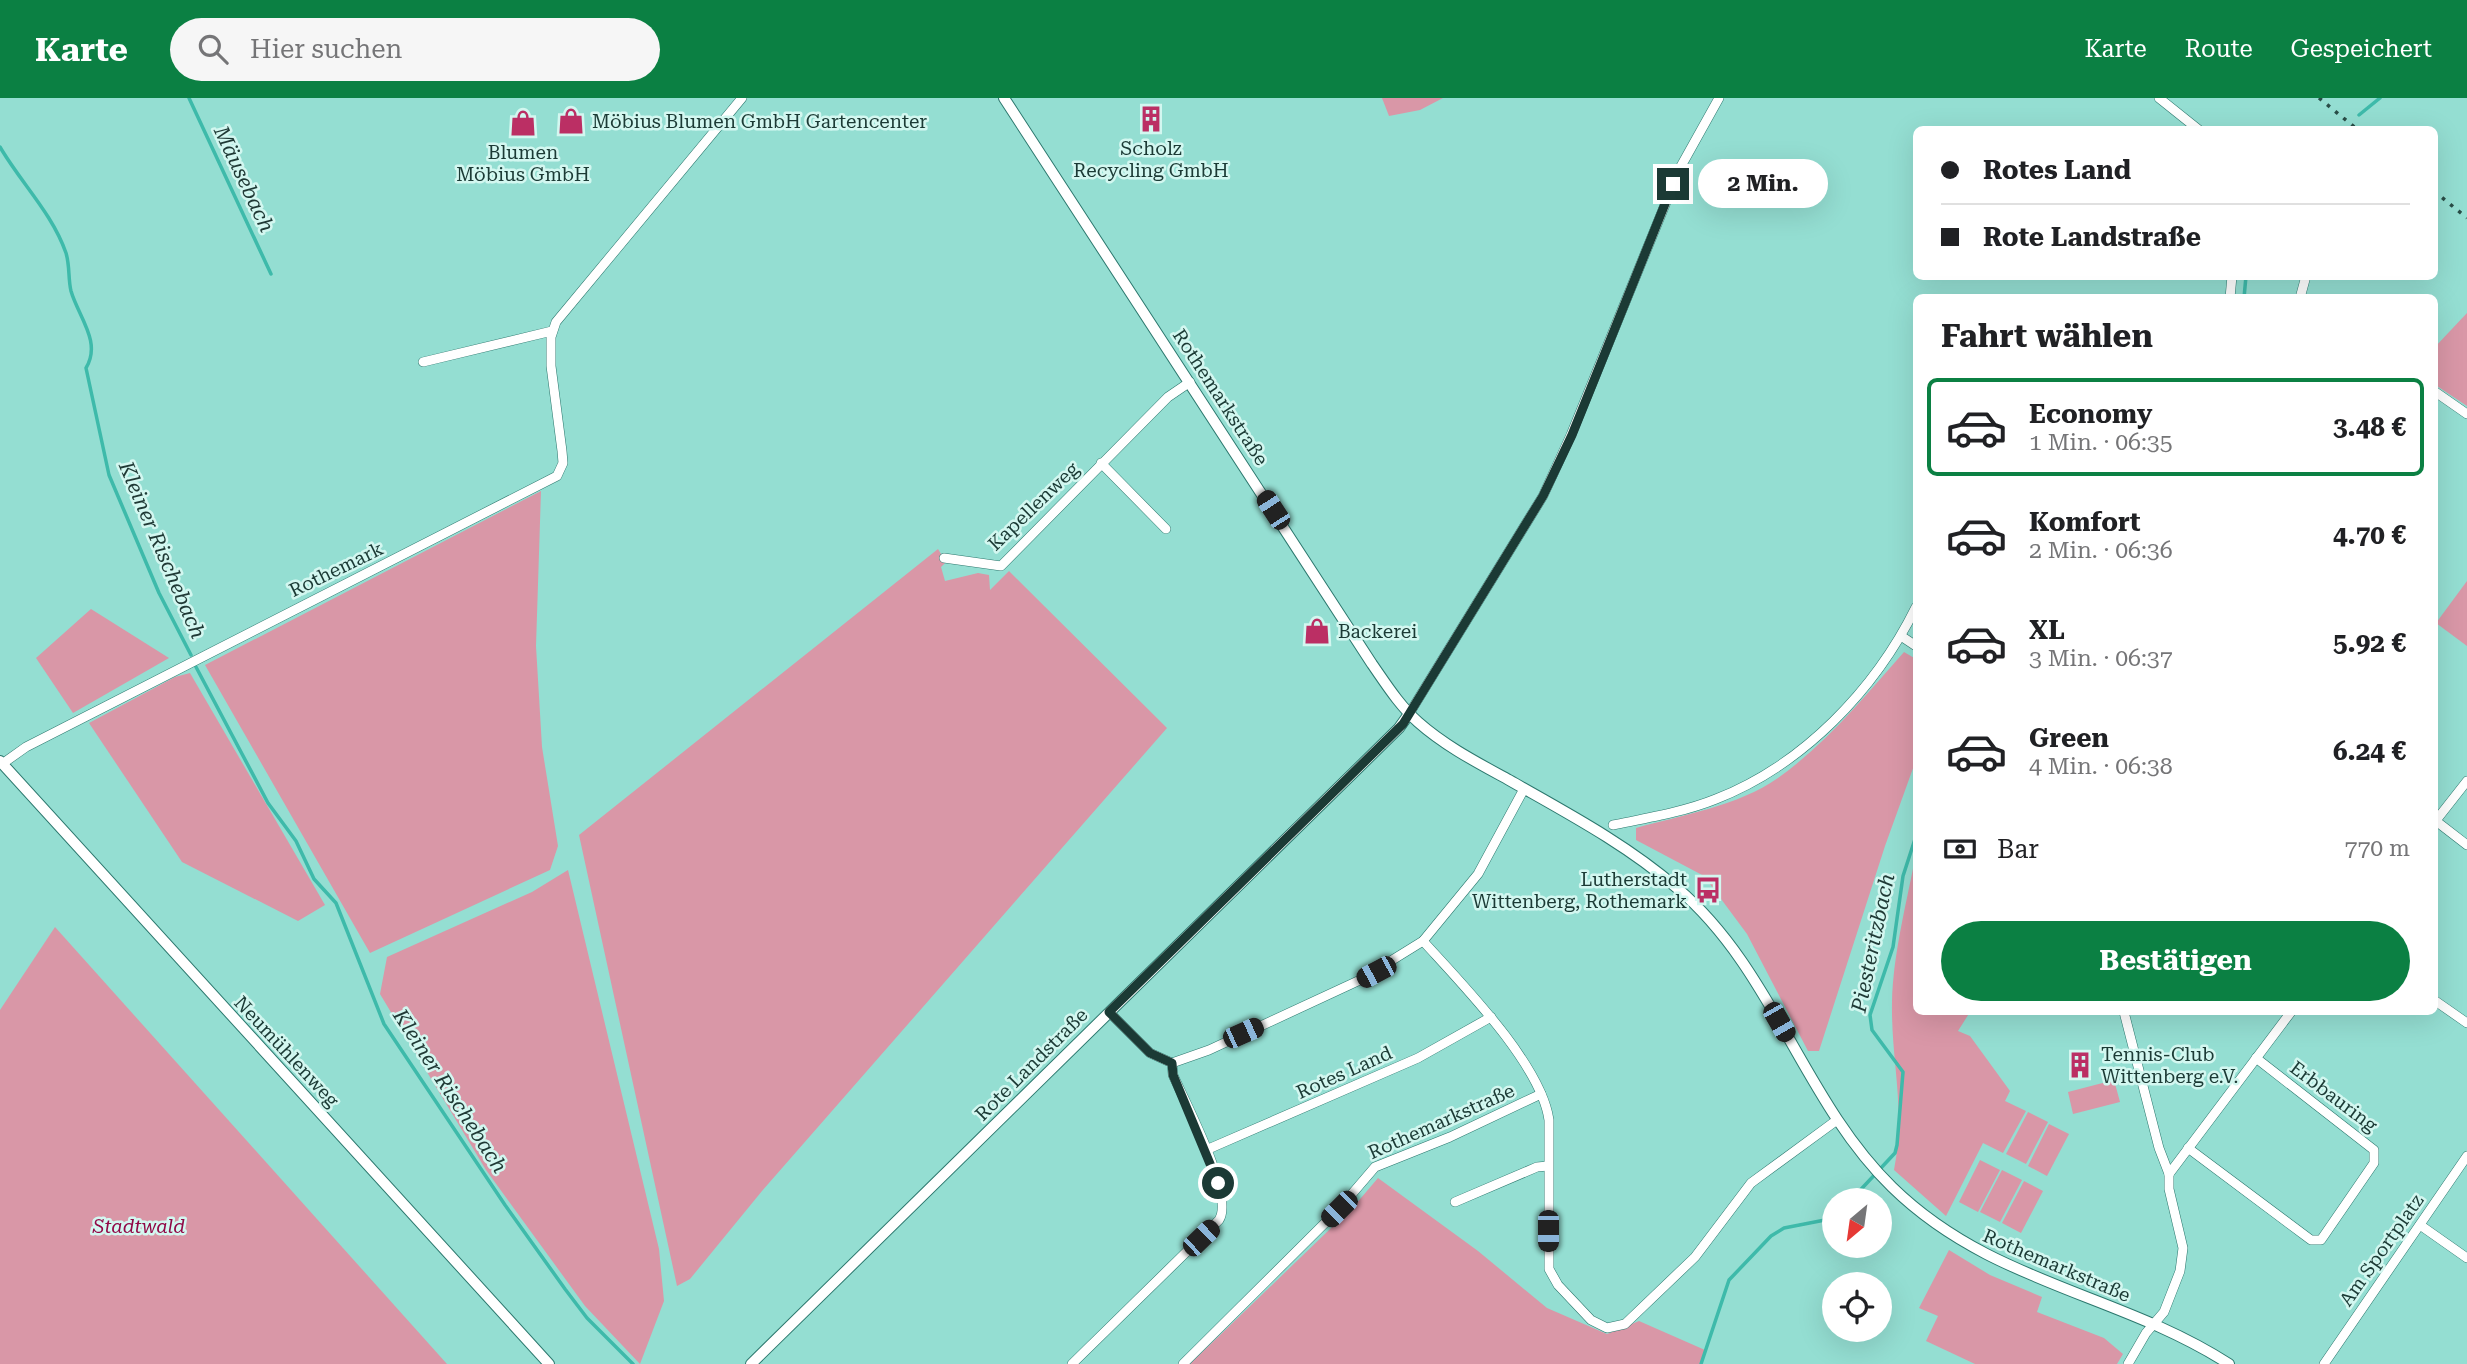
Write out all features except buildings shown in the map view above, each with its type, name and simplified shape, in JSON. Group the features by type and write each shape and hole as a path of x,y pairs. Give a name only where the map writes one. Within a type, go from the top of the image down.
{"street":[{"path":"423,362 552,331 556,322 743,98"},
{"name":"Rothemarkstraße","path":"1004,98 1371,664 1409,714 1442,740 1637,856 1696,905 1744,964 1837,1120 1885,1180 1927,1217 1989,1257 2153,1325 2229,1364"},
{"name":"Rote Landstraße","path":"759,1362 1109,1012 1399,728 1543,496 1614,332 1680,168 1719,98"},
{"path":"2159,98 2194,126"},
{"name":"Rothemark","path":"1,762 193,660 557,476 561,470 562,451 551,366 552,331"},
{"name":"Kapellenweg","path":"944,558 1001,566 1174,391 1190,382"},
{"path":"2438,394 2467,414"},
{"name":"Kapellenweg","path":"1101,463 1166,529"},
{"path":"1613,825 1704,804 1778,767 1844,710 1901,636 1913,613"},
{"path":"1901,636 1913,644"},
{"name":"Neumühlenweg","path":"1,762 549,1364"},
{"path":"2438,818 2467,780"},
{"path":"1109,1012 1150,1053 1172,1063 1209,1050 1360,980 1423,941 1478,874 1524,789"},
{"path":"2438,824 2467,845"},
{"path":"1423,941 1491,1017 1541,1094 1549,1120 1548,1252 1552,1277 1599,1325 1616,1327 1635,1317 1695,1257 1751,1183 1837,1120"},
{"path":"2438,1003 2467,1023"},
{"path":"2125,1015 2159,1148 2169,1174 2169,1189 2183,1256 2168,1304 2128,1364"},
{"path":"2169,1174 2289,1015"},
{"name":"Rotes Land","path":"1206,1150 1418,1058 1491,1017"},
{"name":"Erbbauring","path":"2188,1148 2313,1242 2321,1240 2374,1163 2374,1150 2256,1058"},
{"path":"1072,1364 1223,1215 1224,1203 1206,1150 1173,1075 1172,1063"},
{"name":"Rothemarkstraße","path":"1183,1364 1339,1209 1375,1167 1450,1137 1541,1094"},
{"name":"Am Sportplatz","path":"2324,1364 2467,1156"},
{"path":"1455,1202 1536,1167 1548,1166"},
{"path":"2420,1225 2467,1258"}],"green space":[{"path":"1382,98 1443,98 1420,110 1389,116"},
{"path":"2467,313 2467,406 2438,387 2438,344"},
{"path":"541,491 536,646 542,747 558,846 550,870 370,953 205,665"},
{"path":"938,549 946,562 941,567 945,581 978,573 989,575 990,590 1009,571 1167,728 762,1191 690,1279 677,1286 579,835"},
{"path":"2467,581 2467,646 2438,624 2438,620"},
{"path":"91,609 169,658 73,713 36,658"},
{"path":"1904,652 1913,657 1913,768 1819,1051 1808,1051 1747,934 1704,876 1636,840 1636,828 1728,803 1762,788 1813,750"},
{"path":"190,673 325,905 298,921 182,862 89,723 175,677"},
{"path":"1913,868 1913,1015 1968,1015 1958,1031 1970,1036 2010,1091 2005,1101 2026,1111 2003,1153 1983,1143 1946,1216 1894,1170 1899,1126 1892,1003 1898,946"},
{"path":"568,870 659,1249 664,1301 640,1364 585,1306 486,1170 380,994 387,957 532,892"},
{"name":"Stadtwald","path":"55,927 447,1364 0,1364 0,1010"},
{"path":"2114,1080 2120,1102 2073,1114 2068,1092"},
{"path":"2028,1112 2048,1122 2026,1164 2006,1154"},
{"path":"2049,1124 2069,1134 2047,1176 2028,1166"},
{"path":"1980,1160 2000,1170 1978,1212 1959,1202"},
{"path":"2002,1170 2022,1180 2000,1222 1980,1212"},
{"path":"1378,1178 1478,1251 1547,1308 1607,1334 1639,1321 1705,1350 1702,1364 1190,1364 1355,1205"},
{"path":"2024,1181 2043,1191 2021,1233 2002,1223"},
{"path":"1949,1250 1990,1275 2042,1297 2037,1312 2104,1338 2123,1354 2117,1364 1975,1364 1926,1341 1938,1316 1919,1308"}],"waterway":[{"name":"Mäusebach","path":"189,98 271,274"},
{"name":"Piesteritzbach","path":"2359,115 2380,98"},
{"name":"Kleiner Rischebach","path":"0,147 45,211 66,253 71,291 90,339 90,358 86,368 109,475 159,593 191,655"},
{"name":"Piesteritzbach","path":"2244,294 2246,280"},
{"name":"Kleiner Rischebach","path":"196,667 268,803 296,841 314,879 336,903 384,1024 505,1205 565,1289 587,1318 633,1364"},
{"name":"Piesteritzbach","path":"1862,1188 1895,1153 1897,1145 1903,1072 1872,1030 1870,1015 1893,947 1903,876 1913,845"},
{"name":"Piesteritzbach","path":"1701,1364 1729,1280 1771,1236 1784,1228 1822,1221"}],"railway":[{"path":"2319,98 2353,126"},
{"path":"2438,194 2467,218"}],"place":[{"name":"Scholz Recycling GmbH","path":"1151,119"},
{"name":"Möbius Blumen GmbH Gartencenter","path":"571,121"},
{"name":"Blumen Möbius GmbH","path":"523,123"},
{"name":"Backerei","path":"1317,631"},
{"name":"Lutherstadt Wittenberg, Rothemark","path":"1708,890"},
{"name":"Tennis-Club Wittenberg e.V.","path":"2080,1065"}],"route":[{"path":"1218,1183 1173,1075 1172,1063 1150,1053 1109,1012 1403,724 1543,496 1572,435 1673,184"}]}
